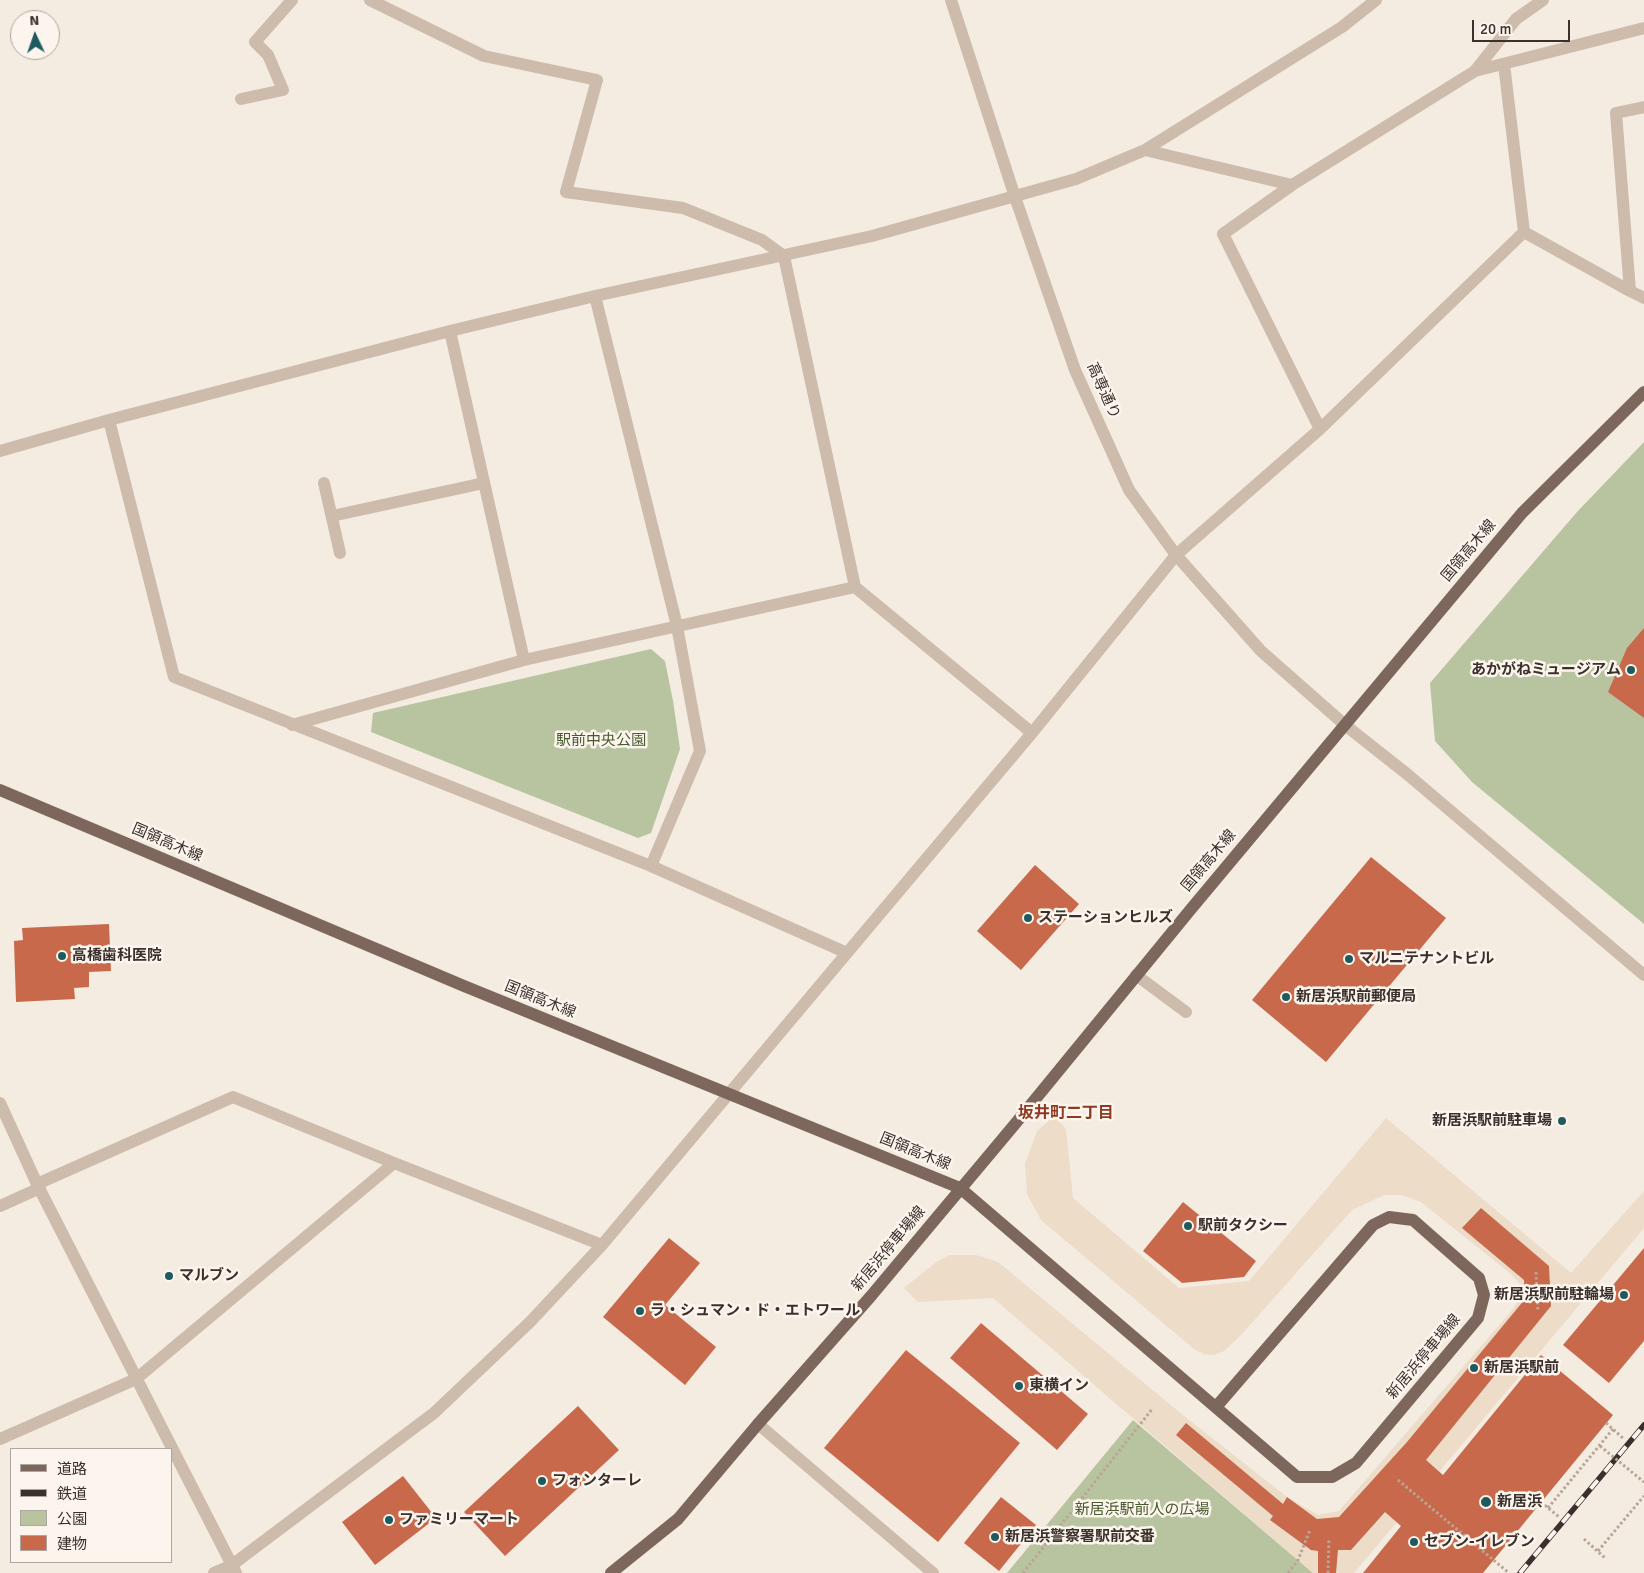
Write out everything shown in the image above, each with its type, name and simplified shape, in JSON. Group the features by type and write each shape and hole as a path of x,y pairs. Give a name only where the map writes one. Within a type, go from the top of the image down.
{"main road":[{"name":"国領高木線","path":"0,790 464,986 960,1188 1522,513 1644,392"},
{"name":"新居浜停車場線","path":"610,1573 678,1519 758,1424 871,1296 960,1188 1297,1477 1332,1477 1356,1463 1478,1318 1484,1296 1479,1278 1413,1220 1388,1218 1373,1225 1216,1407"}],"street":[{"path":"241,100 283,90 268,55 255,42 292,0"},
{"path":"370,0 484,56 597,80 566,192 684,208 762,240 784,256 855,587 1032,732"},
{"name":"高専通り","path":"951,0 1015,197 1072,361 1129,490 1176,555 1261,650 1345,725 1407,774 1644,975"},
{"path":"0,451 109,420 450,330 595,296 872,236 1076,179 1145,150 1342,26 1376,0"},
{"path":"1475,71 1516,19 1543,0"},
{"path":"1320,429 1222,234 1292,185 1475,71 1644,28"},
{"path":"1504,64 1524,232"},
{"path":"1630,292 1616,113 1644,107"},
{"path":"1145,150 1292,185"},
{"path":"1524,232 1644,298"},
{"path":"214,1573 234,1569 434,1414 530,1322 602,1245 1032,732 1176,555 1320,429 1524,232"},
{"path":"595,296 677,626 700,751 652,866"},
{"path":"450,330 524,660"},
{"path":"109,420 174,677 652,866 847,953"},
{"path":"324,483 340,553"},
{"path":"332,516 484,483"},
{"path":"292,725 524,660 855,587"},
{"path":"1136,975 1186,1012"},
{"path":"0,1206 38,1186 233,1097 602,1245"},
{"path":"0,1103 38,1186 172,1448"},
{"path":"0,1438 136,1379 394,1163"},
{"path":"758,1424 933,1573"},
{"path":"172,1449 234,1569"}],"path":[{"path":"1536,1272 1538,1312"},
{"path":"1023,1573 1153,1408"},
{"path":"1606,1423 1624,1439"},
{"path":"1548,1508 1613,1429"},
{"path":"1600,1446 1644,1482"},
{"path":"1398,1480 1509,1573"},
{"path":"1598,1551 1644,1496"},
{"path":"1541,1502 1559,1517"},
{"path":"1288,1573 1298,1560 1310,1530"},
{"path":"1328,1573 1329,1539"},
{"path":"1584,1539 1605,1558"}],"green space":[{"path":"1644,442 1644,924 1472,782 1435,741 1430,683 1577,512"},
{"name":"駅前中央公園","path":"651,649 665,661 680,749 651,833 638,838 371,732 373,713"},
{"name":"新居浜駅前人の広場","path":"1133,1420 1313,1573 1007,1573"}],"shaded area":[{"path":"1054,1116 1066,1129 1073,1198 1179,1288 1249,1281 1386,1118 1571,1273 1644,1191 1644,1228 1354,1573 1313,1573 993,1298 918,1302 904,1288 935,1263 950,1255 976,1255 998,1262 1184,1416 1287,1497 1318,1515 1339,1511 1514,1308 1521,1293 1519,1283 1511,1274 1421,1202 1402,1195 1384,1195 1352,1210 1241,1335 1224,1351 1214,1355 1204,1354 1194,1349 1041,1220 1027,1194 1025,1164 1037,1131"}],"building":[{"name":"あかがねミュージアム","path":"1644,628 1644,718 1608,692 1627,648"},
{"name":"マルニテナントビル","path":"1371,857 1446,918 1326,1062 1252,1000"},
{"name":"ステーションヒルズ","path":"1035,865 1079,904 1021,970 977,931"},
{"name":"高橋歯科医院","path":"109,924 111,971 89,972 89,987 74,988 75,999 16,1002 14,941 23,940 22,928"},
{"name":"駅前タクシー","path":"1183,1202 1256,1261 1244,1277 1182,1283 1143,1251"},
{"path":"1481,1208 1549,1266 1551,1306 1426,1460 1443,1475 1541,1355 1613,1415 1483,1573 1363,1573 1401,1526 1385,1512 1351,1550 1338,1550 1336,1573 1318,1573 1318,1551 1311,1550 1270,1520 1273,1516 1176,1435 1186,1423 1283,1504 1287,1497 1317,1519 1339,1517 1407,1442 1525,1299 1524,1280 1462,1228"},
{"name":"ラ・シュマン・ド・エトワール","path":"669,1238 700,1263 665,1305 716,1347 685,1385 603,1317"},
{"name":"新居浜駅前駐輪場","path":"1644,1248 1644,1341 1609,1383 1563,1345"},
{"name":"東横イン","path":"981,1323 1088,1414 1057,1450 950,1358"},
{"path":"906,1350 1020,1443 938,1542 824,1448"},
{"name":"フォンターレ","path":"578,1406 619,1450 505,1556 464,1512"},
{"name":"ファミリーマート","path":"403,1476 436,1518 375,1565 342,1522"},
{"path":"1001,1497 1036,1525 999,1571 964,1543"}],"railway":[{"path":"1520,1573 1644,1425"}],"place":[{"name":"あかがねミュージアム","path":"1631,670"},
{"name":"ステーションヒルズ","path":"1028,918"},
{"name":"高橋歯科医院","path":"62,956"},
{"name":"マルニテナントビル","path":"1349,959"},
{"name":"新居浜駅前郵便局","path":"1286,997"},
{"name":"新居浜駅前駐車場","path":"1562,1121"},
{"name":"駅前タクシー","path":"1188,1226"},
{"name":"マルブン","path":"169,1276"},
{"name":"新居浜駅前駐輪場","path":"1624,1295"},
{"name":"ラ・シュマン・ド・エトワール","path":"640,1311"},
{"name":"新居浜駅前","path":"1474,1368"},
{"name":"東横イン","path":"1019,1386"},
{"name":"フォンターレ","path":"542,1481"},
{"name":"新居浜","path":"1486,1502"},
{"name":"ファミリーマート","path":"389,1520"},
{"name":"新居浜警察署駅前交番","path":"995,1537"},
{"name":"セブン-イレブン","path":"1414,1542"}],"district":[{"name":"坂井町二丁目","path":"1066,1114"}]}
